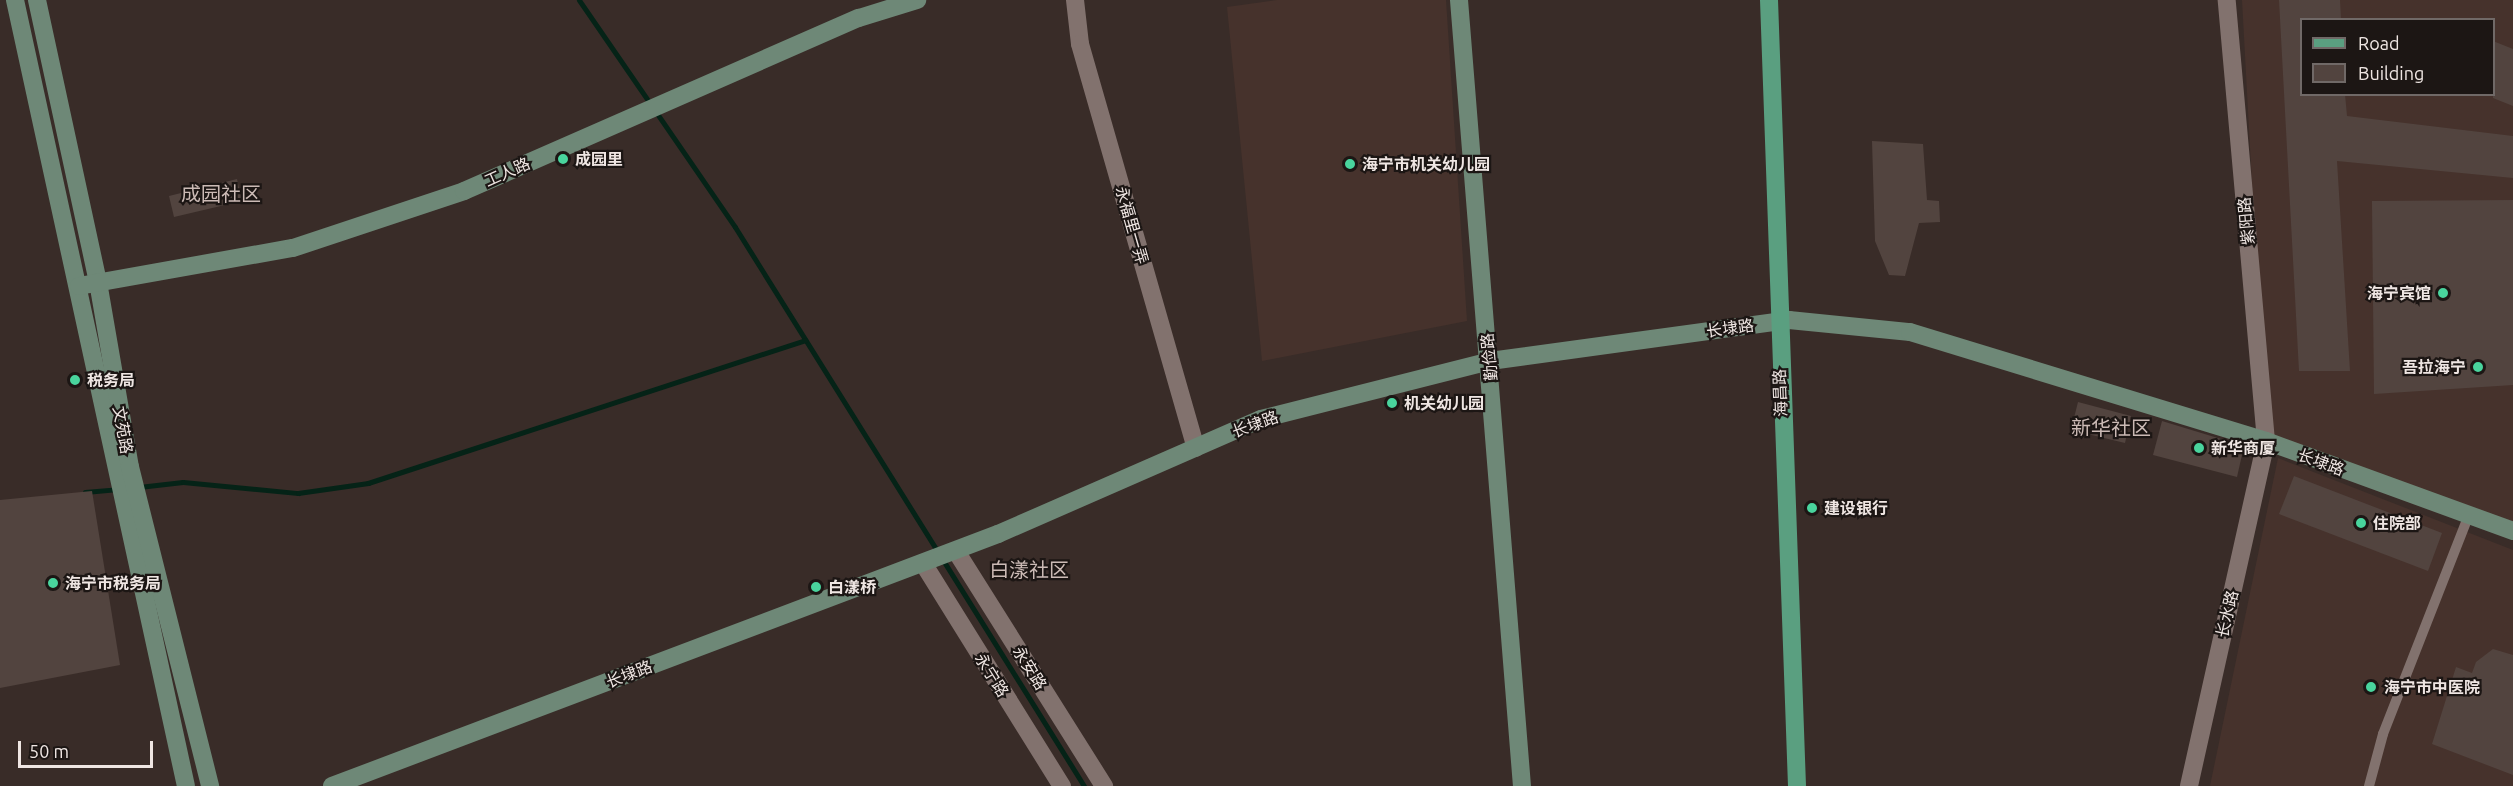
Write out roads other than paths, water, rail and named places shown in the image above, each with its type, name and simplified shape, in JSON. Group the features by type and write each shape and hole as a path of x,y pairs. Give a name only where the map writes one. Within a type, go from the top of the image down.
{"main road":[{"name":"海昌路","path":"1769,0 1807,786"},
{"name":"海昌路","path":"1779,0 1783,321 1797,786"}],"street":[{"name":"文苑路","path":"15,0 79,286 123,469 186,786"},
{"name":"文苑路","path":"37,0 98,282 123,469"},
{"name":"工人路","path":"79,286 293,248 464,191 859,18 917,0"},
{"name":"永福里一弄","path":"1074,0 1080,44 1196,448"},
{"name":"勤俭路","path":"1459,0 1490,361 1522,786"},
{"name":"紫阳路","path":"2227,0 2266,441"},
{"name":"长埭路","path":"953,551 1262,419 1490,361 1783,321 1910,332 2266,441 2513,531"},
{"name":"长水路","path":"2189,786 2266,441"},
{"name":"文苑路","path":"133,516 210,786"},
{"path":"924,563 953,551"},
{"name":"永安路","path":"953,551 1104,786"},
{"name":"长埭路","path":"332,786 924,563"},
{"name":"永宁路","path":"924,563 1062,786"}],"lane":[{"path":"2369,786 2383,734 2469,515"}],"waterway":[{"path":"579,0 735,227 1084,786"},
{"path":"139,487 183,482 298,493 368,483 805,340"},
{"path":"85,492 118,489"}],"place":[{"name":"成园里","path":"563,159"},
{"name":"海宁市机关幼儿园","path":"1350,164"},
{"name":"海宁宾馆","path":"2443,293"},
{"name":"吾拉海宁","path":"2478,367"},
{"name":"税务局","path":"75,380"},
{"name":"机关幼儿园","path":"1392,403"},
{"name":"新华商厦","path":"2199,448"},
{"name":"建设银行","path":"1812,508"},
{"name":"住院部","path":"2361,523"},
{"name":"海宁市税务局","path":"53,583"},
{"name":"白漾桥","path":"816,587"},
{"name":"海宁市中医院","path":"2371,687"}],"district":[{"name":"成园社区","path":"221,193"},
{"name":"新华社区","path":"2111,427"},
{"name":"白漾社区","path":"1029,569"}]}
